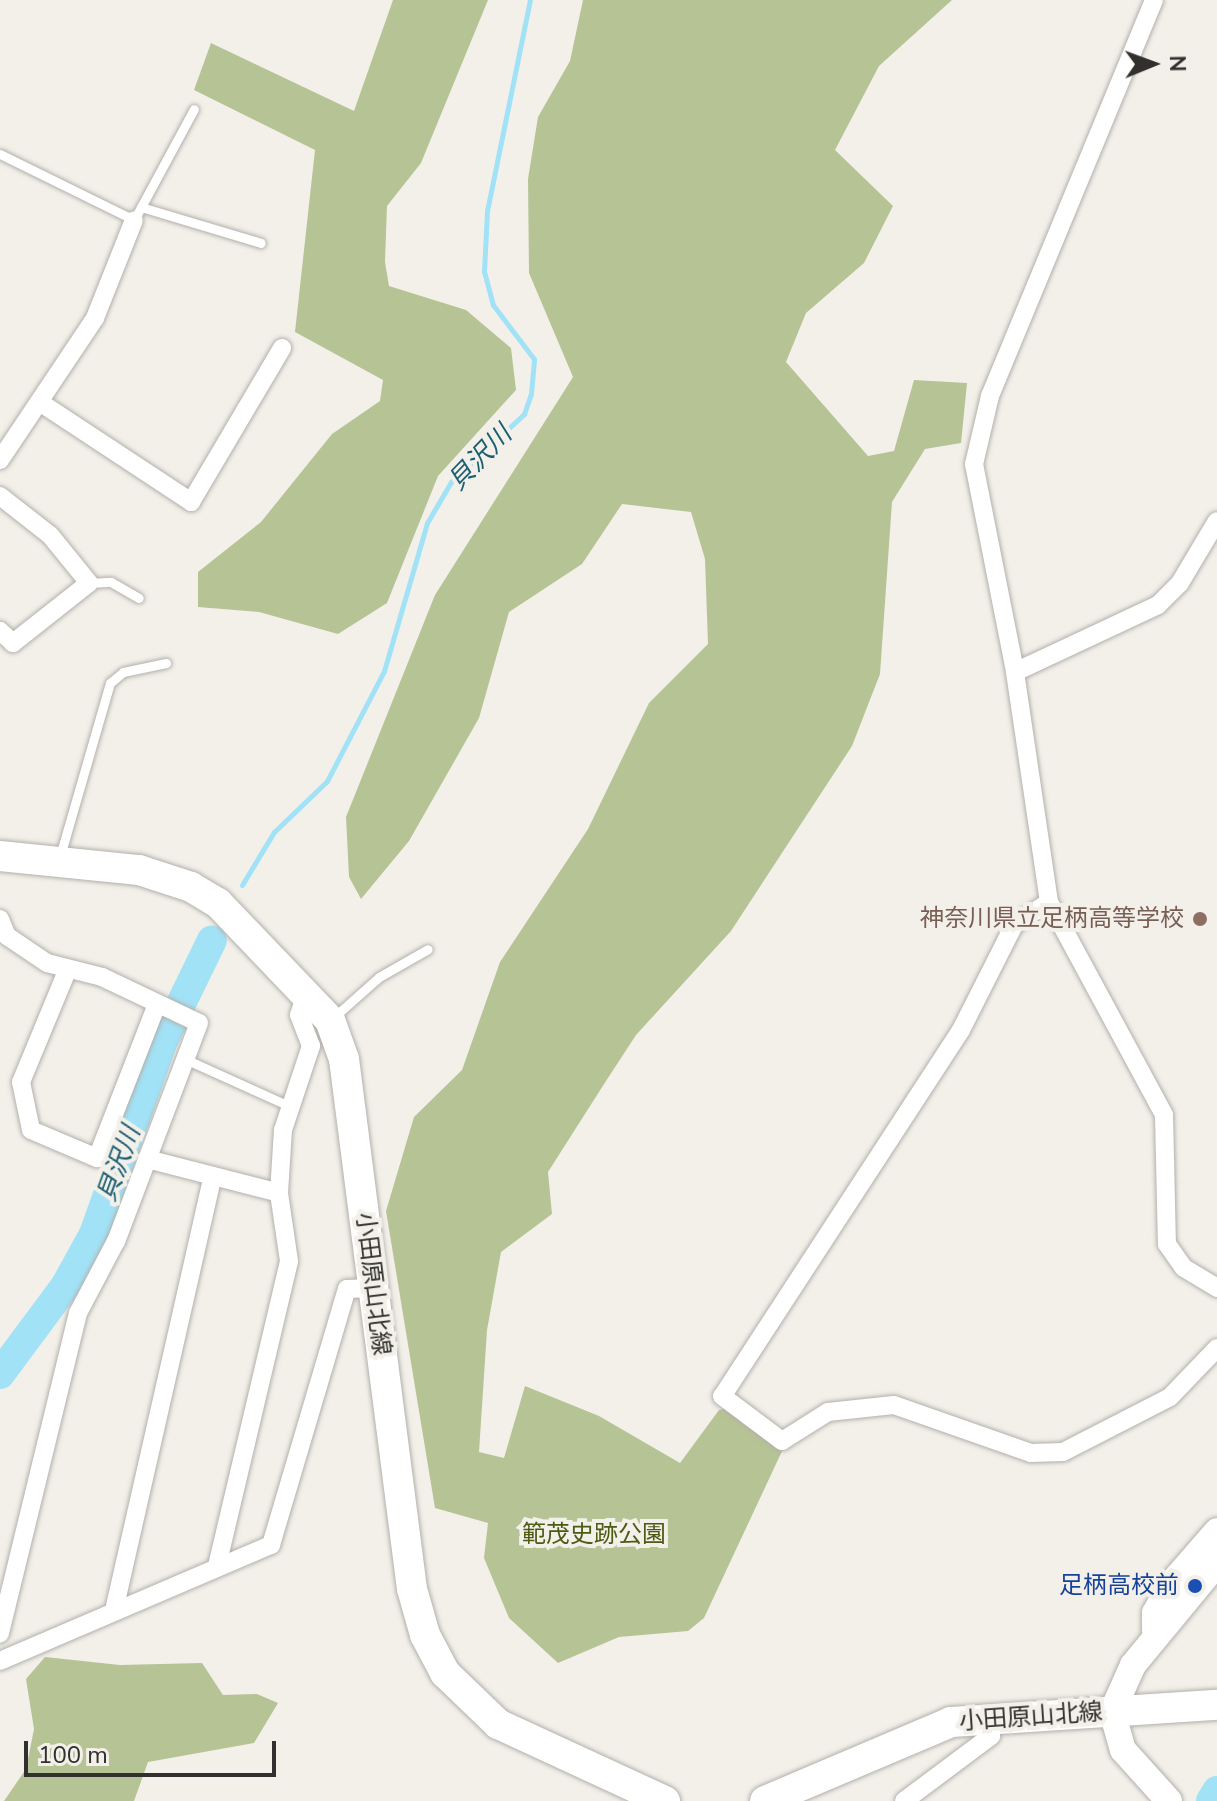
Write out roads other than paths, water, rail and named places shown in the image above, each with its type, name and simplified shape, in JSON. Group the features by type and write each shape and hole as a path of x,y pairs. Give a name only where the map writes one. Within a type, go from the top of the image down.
{"main road":[{"name":"小田原山北線","path":"0,856 139,870 191,887 218,903 307,991 330,1020 344,1059 412,1589 425,1635 445,1673 498,1724 665,1801"},
{"name":"小田原山北線","path":"765,1801 926,1729 986,1717 1208,1706"}],"street":[{"path":"1154,0 976,442 977,479 1015,672 1049,902 1164,1115 1167,1244 1184,1268 1217,1288"},
{"path":"0,460 95,318 137,213"},
{"path":"41,403 191,502 282,348"},
{"path":"0,496 50,535 89,583 13,643 0,631"},
{"path":"1015,672 1158,605 1180,583 1217,521"},
{"path":"1049,902 1014,925 961,1030 722,1396 782,1441 828,1412 894,1405 1031,1453 1063,1452 1170,1397 1217,1348"},
{"path":"0,919 13,941 67,971 102,977 199,1023 147,1159 73,1328 0,1634"},
{"path":"67,971 21,1082 31,1130 97,1158 157,1004"},
{"path":"217,1566 289,1261 279,1193 289,1106 311,1046 299,1015 307,991"},
{"path":"147,1159 279,1193"},
{"path":"115,1606 212,1178"},
{"path":"0,1661 115,1606 217,1566 275,1539 347,1289 373,1288"},
{"path":"1155,1635 1155,1613 1171,1584 1217,1531"},
{"path":"1169,1801 1123,1750 1112,1712 1121,1684 1155,1635 1217,1563"},
{"path":"904,1801 991,1736 986,1717"}],"lane":[{"path":"137,213 194,109"},
{"path":"0,154 137,213 261,243"},
{"path":"89,583 111,582 139,598"},
{"path":"59,860 110,683 123,672 166,663"},
{"path":"330,1020 379,977 428,949"},
{"path":"185,1059 289,1106"}],"waterway":[{"name":"貝沢川","path":"242,885 274,832 327,781 384,671 427,523 451,482 524,414 531,394 534,359 493,305 484,271 487,211 530,0"},
{"name":"貝沢川","path":"0,1374 66,1285 94,1234 162,1043 212,940"},
{"path":"1211,1801 1217,1791"}],"place":[{"name":"神奈川県立足柄高等学校","path":"1200,919"},
{"name":"足柄高校前","path":"1195,1586"}],"park label":[{"name":"範茂史跡公園","path":"594,1535"}]}
